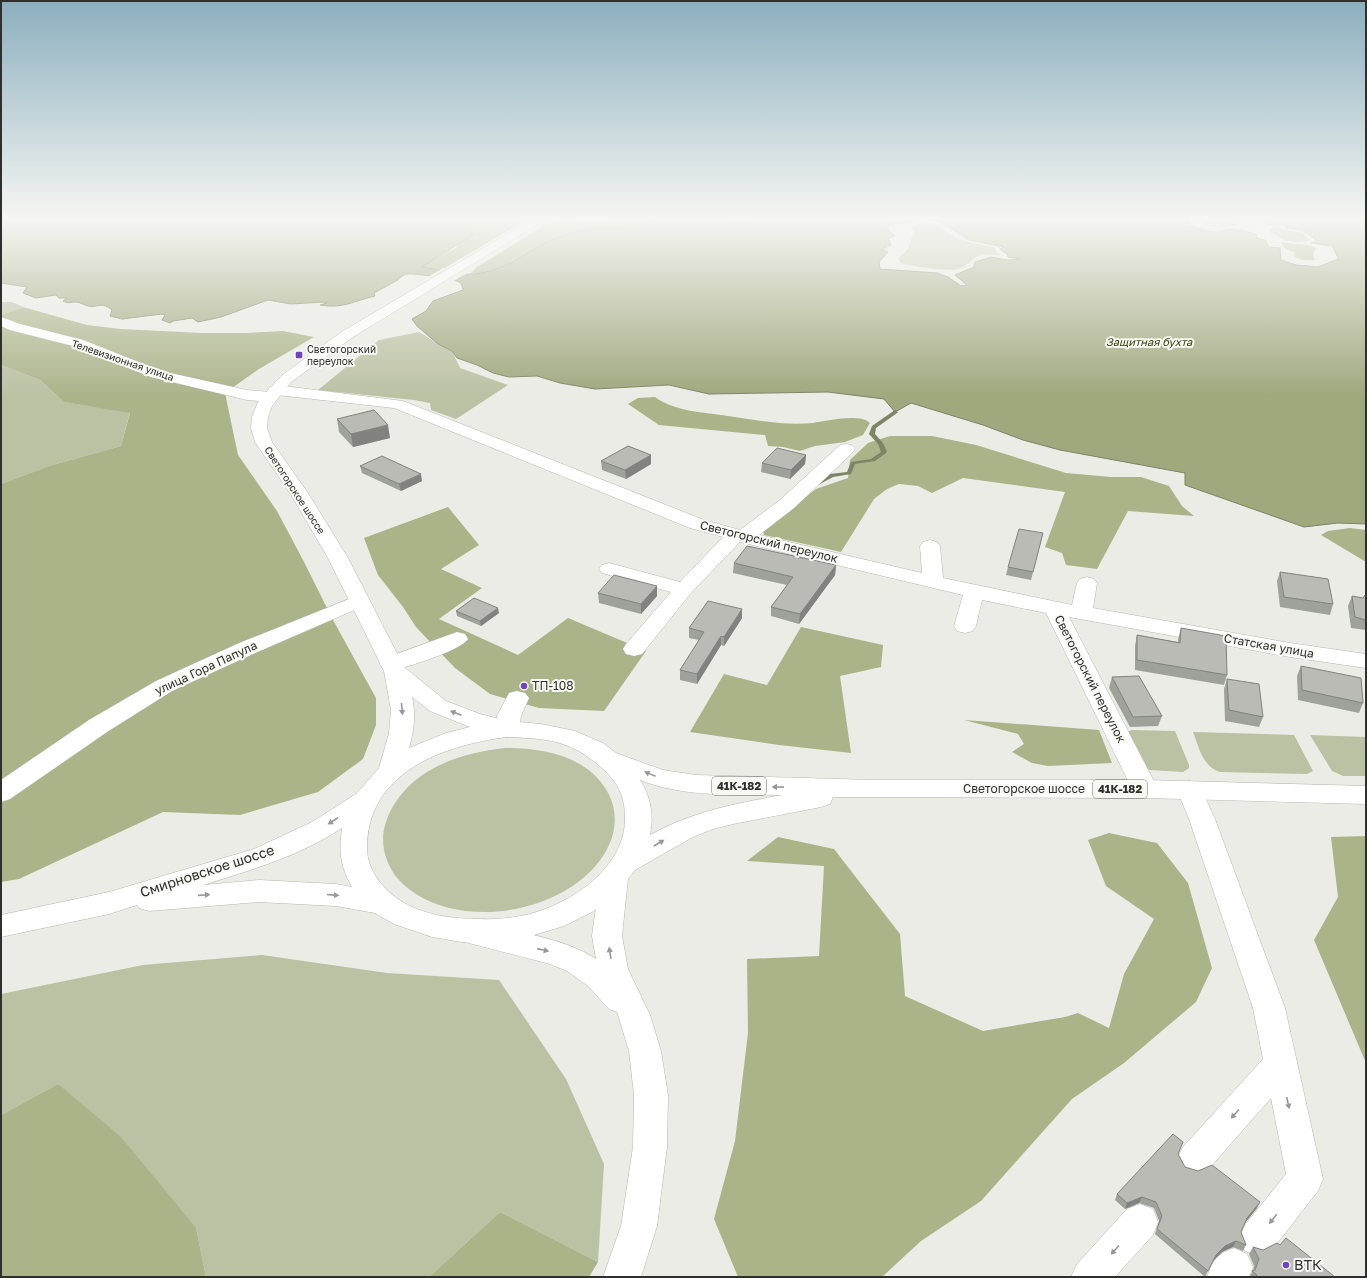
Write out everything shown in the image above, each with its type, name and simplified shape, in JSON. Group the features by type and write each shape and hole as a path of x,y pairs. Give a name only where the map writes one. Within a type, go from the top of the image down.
{"main road":[{"name":"Светогорское шоссе","path":"390,772 401,733 402,718 402,710 393,667 338,558 303,498 264,442 260,428 260,417 264,405 286,379 348,334 441,279"},
{"name":"Телевизионная улица","path":"1,321 15,327 78,343 156,374 247,395 273,394"},
{"name":"Светогорский переулок","path":"273,394 397,404 697,524 740,536 974,592 1054,608 1145,789"},
{"path":"634,649 684,589 740,536 787,504 846,449"},
{"path":"930,546 934,582"},
{"path":"610,569 684,589"},
{"path":"1081,613 1087,583"},
{"path":"965,626 974,592"},
{"name":"улица Гора Папула","path":"1,793 98,726 164,686 245,649 359,601"},
{"name":"Статская улица","path":"1054,608 1282,648 1366,661"},
{"path":"393,667 457,639"},
{"name":"Светогорское шоссе","path":"393,667 438,706 473,720 507,729"},
{"path":"507,729 509,716 517,698"},
{"path":"464,932 488,932 513,929 537,924 560,915 580,905 598,892 619,871 634,847 640,816 638,801 631,784 622,770 592,747 561,735 532,730 507,729 485,731 443,742 406,760 390,772 376,786 365,800 357,817 353,836 353,854 358,871 368,888 383,903 399,914 418,923 554,953 578,962 599,977 634,1015"},
{"name":"Светогорское шоссе","path":"608,758 659,778 696,784 873,789 1145,789 1366,795"},
{"name":"Светогорское шоссе","path":"619,871 664,840 703,822 745,811 873,789"},
{"path":"1190,790 1202,819 1269,1008 1305,1179 1258,1238"},
{"name":"Смирновское шоссе","path":"1,926 109,903 263,856 321,829 365,800"},
{"path":"619,871 607,936 612,970 634,1015 645,1051 651,1095 650,1147 639,1226 622,1277"},
{"name":"Смирновское шоссе","path":"109,903 259,891 336,895 383,903"},
{"path":"1195,1159 1280,1064"},
{"path":"1090,1277 1140,1222"}],"shaded area":[{"path":"1,302 12,302 23,307 1,315"},
{"path":"23,307 87,325 121,329 202,333 283,331 314,337 259,369 225,393 238,455 277,511 333,620 376,698 376,725 363,759 318,792 240,815 163,812 19,879 1,882 1,484 49,466 121,446 130,413 64,402 40,380 1,365 1,315"},
{"path":"419,332 452,351 460,368 508,385 456,419 431,410 430,403 318,390 379,340"},
{"path":"1,365 40,380 64,402 130,412 121,446 49,466 1,484"},
{"path":"655,397 672,406 690,411 770,422 802,424 835,419 859,418 870,423 863,435 845,442 815,446 800,451 783,447 768,446 765,435 659,425 628,404 638,398"},
{"path":"890,436 932,436 976,445 1066,473 1111,477 1141,477 1169,486 1182,506 1194,516 1128,511 1097,569 1066,565 1062,553 1045,547 1065,492 963,478 932,493 918,486 899,484 887,489 874,499 841,552 764,535 763,530 816,489 848,478 850,460 868,443"},
{"path":"448,507 479,545 441,569 482,588 439,619 518,655 568,618 646,651 604,711 539,708 490,694 455,668 416,627 403,607 378,575 364,538"},
{"path":"1350,528 1366,530 1366,562 1321,535 1328,531"},
{"path":"801,627 883,645 881,667 840,676 851,753 779,745 690,732 724,674 767,685"},
{"path":"964,720 1099,730 1112,763 1048,766 1032,763 1012,752 1024,744 1018,734"},
{"path":"1132,730 1175,731 1189,768 1183,772 1150,770 1145,768 1127,732"},
{"path":"1193,732 1294,735 1313,771 1307,774 1220,772 1205,761 1199,750"},
{"path":"1310,735 1366,737 1366,776 1343,776 1332,771"},
{"path":"505,748 534,750 562,756 587,769 598,779 611,798 613,806 615,821 610,844 589,873 566,890 538,903 508,910 478,912 448,908 421,897 399,880 394,874 387,860 383,845 383,837 386,822 394,805 405,790 418,778 434,768 451,760"},
{"path":"1109,833 1157,843 1188,883 1212,968 1196,1002 1124,1063 1072,1099 981,1201 921,1241 882,1277 738,1277 714,1219 735,1141 748,1033 747,959 819,956 824,866 747,861 778,837 834,849 900,934 905,996 983,1031 1065,1017 1078,1013 1109,1028 1124,974 1154,919 1106,886 1088,840"},
{"path":"1366,836 1366,1063 1314,940 1338,897 1331,837"},
{"path":"262,955 387,973 499,980 566,1079 604,1164 598,1262 500,1212 429,1277 206,1277 196,1228 58,1084 1,1115 1,994 143,965"},
{"path":"58,1084 121,1137 196,1228 206,1277 1,1277 1,1115"},
{"path":"500,1212 598,1262 589,1277 429,1277"}],"water":[{"name":"Защитная бухта","path":"1,279 400,279 374,293 375,296 348,304 328,306 320,305 327,303 324,302 291,304 268,300 221,317 198,322 192,318 173,321 170,323 162,320 165,315 162,314 122,319 110,316 112,310 103,305 88,306 78,302 66,302 63,301 67,298 59,298 56,295 36,298 23,293 27,287 1,283"},
{"name":"Защитная бухта","path":"445,279 950,279 961,286 967,285 959,279 1366,279 1366,524 1338,523 1304,527 1185,485 1185,473 1060,450 1023,440 983,425 911,403 895,412 884,399 828,392 709,394 669,385 595,389 560,383 537,376 509,377 493,373 477,365 457,358 452,351 438,344 417,326 412,319 426,311 433,301 463,290 461,284 456,281"}],"pier":[{"path":"430,279 458,279 452,282"}],"building":[{"path":"374,410 388,425 351,434 337,419"},
{"path":"628,446 651,455 625,470 601,461"},
{"path":"777,448 806,455 791,470 762,463"},
{"path":"382,456 421,474 399,484 360,466"},
{"path":"1019,529 1043,533 1033,572 1008,567"},
{"path":"747,546 836,565 800,614 771,607 793,577 734,563"},
{"path":"1280,572 1328,579 1333,604 1284,597"},
{"path":"614,575 657,586 641,604 598,593"},
{"path":"1365,595 1366,620 1355,617 1352,596 1363,598"},
{"path":"474,598 498,608 480,621 456,611"},
{"path":"708,601 742,609 724,637 721,636 697,674 680,670 704,632 689,628"},
{"path":"1181,628 1226,636 1227,675 1137,660 1137,635 1180,643"},
{"path":"1301,666 1361,678 1363,703 1302,690"},
{"path":"1139,676 1162,716 1133,717 1112,677"},
{"path":"1227,679 1259,684 1263,717 1229,710"},
{"path":"1173,1134 1183,1142 1178,1154 1185,1167 1198,1171 1212,1165 1260,1202 1247,1218 1241,1232 1246,1245 1236,1241 1225,1246 1216,1255 1208,1271 1157,1229 1162,1216 1156,1202 1142,1197 1127,1203 1117,1194"},
{"path":"1286,1238 1335,1277 1255,1277 1257,1275 1252,1271 1255,1270 1259,1259 1253,1247 1263,1250 1277,1243 1280,1245"}],"waterway":[{"path":"816,484 832,475 849,473 853,463 873,460 884,452 880,443 872,434 874,427 895,412"}],"place":[{"name":"Светогорский переулок","path":"299,355"},
{"name":"ТП-108","path":"524,686"},
{"name":"ВТК","path":"1286,1265"}]}
